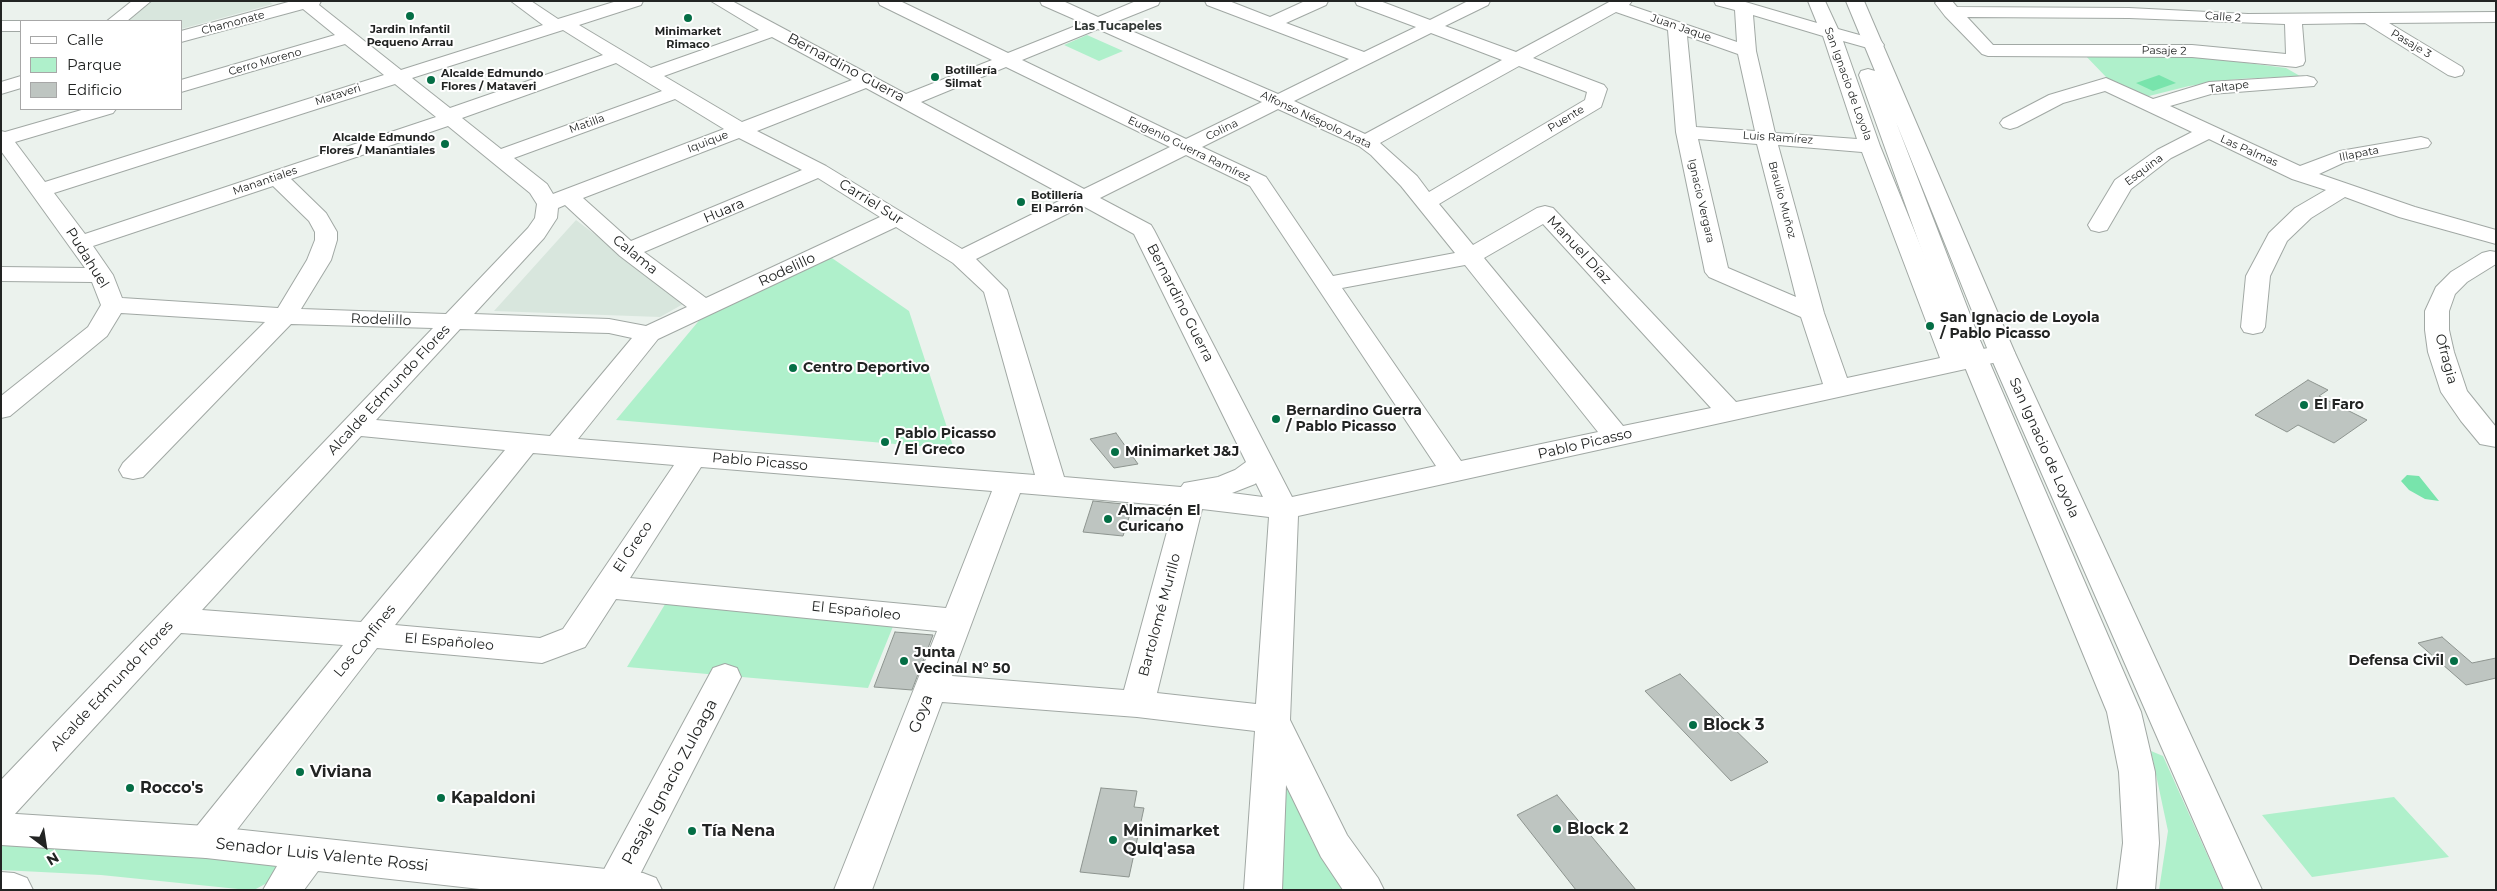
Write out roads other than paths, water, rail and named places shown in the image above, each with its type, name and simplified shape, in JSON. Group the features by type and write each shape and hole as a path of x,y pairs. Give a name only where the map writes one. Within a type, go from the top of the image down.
{"street":[{"path":"117,20 143,1"},
{"name":"Carriel Sur","path":"519,1 617,56 740,130 819,170 961,258 995,290 1052,485"},
{"name":"Mataveri","path":"42,190 635,1"},
{"name":"Bernardino Guerra","path":"719,1 1143,230 1260,465 1284,509"},
{"name":"Eugenio Guerra Ramírez","path":"886,1 1258,182 1455,473"},
{"name":"Alfonso Néspolo Arata","path":"1048,1 1366,142 1399,170 1617,437"},
{"path":"906,101 1152,1"},
{"path":"1213,1 1365,59"},
{"path":"1271,23 1320,1"},
{"name":"Puente","path":"1363,1 1597,89 1594,103 1426,203"},
{"name":"Colina","path":"961,258 1482,1"},
{"name":"San Ignacio de Loyola","path":"1816,1 1831,32 1870,146 2124,712 2137,772 2141,843 2136,890"},
{"name":"San Ignacio de Loyola","path":"1838,1 1865,42 2219,841 2243,890"},
{"name":"San Ignacio de Loyola","path":"1855,1 1865,42 1965,361"},
{"path":"2256,1 2285,18"},
{"path":"307,2 538,189 558,200"},
{"name":"Chamonate","path":"182,37 307,2"},
{"path":"1366,142 1516,58 1619,4"},
{"name":"Juan Jaque","path":"1619,4 1747,51"},
{"path":"1734,4 1865,42"},
{"name":"Braulio Muñoz","path":"1734,4 1747,51 1766,137 1812,313 1838,389"},
{"name":"Calle 2","path":"1947,6 2248,19 2496,17"},
{"name":"Pasaje 2","path":"1947,6 1988,50 2192,51 2296,61 2285,18"},
{"name":"Pasaje 3","path":"2367,17 2455,71"},
{"path":"2467,17 2496,35"},
{"path":"1,26 20,26"},
{"name":"Ignacio Vergara","path":"1676,26 1686,132 1717,272 1812,313"},
{"path":"648,75 775,30"},
{"name":"Cerro Moreno","path":"182,86 348,37"},
{"name":"Manantiales","path":"80,243 276,178 617,56"},
{"name":"Iquique","path":"558,200 868,80"},
{"path":"1,88 20,82"},
{"name":"Taltape","path":"2153,105 2209,88 2307,82"},
{"name":"Las Palmas","path":"2010,123 2056,99 2106,84 2300,174 2342,190 2467,230 2493,248"},
{"name":"Matilla","path":"498,157 676,92"},
{"path":"2,138 102,110"},
{"name":"Luis Ramírez","path":"1686,132 1870,146"},
{"name":"Esquina","path":"2098,225 2123,185 2164,154 2207,132"},
{"name":"Pudahuel","path":"1,410 98,331 114,305 101,276 80,243 2,138"},
{"name":"Illapata","path":"2300,174 2340,157 2421,143"},
{"name":"Huara","path":"628,251 819,170"},
{"path":"133,470 285,316 319,260 326,232 318,218 276,178"},
{"path":"2253,327 2258,276 2277,238 2303,213 2342,190"},
{"name":"Calama","path":"558,200 706,309"},
{"name":"Alcalde Edmundo Flores","path":"1,804 536,233 558,200"},
{"name":"Manuel Díaz","path":"1327,284 1470,257 1546,213 1731,413"},
{"name":"Rodelillo","path":"557,446 649,334 706,309 897,218"},
{"path":"2467,230 2496,220"},
{"name":"Ofragia","path":"2493,248 2444,292 2437,312 2437,330 2441,352 2454,392 2490,438 2496,438"},
{"path":"1,274 101,276"},
{"name":"Rodelillo","path":"114,305 285,316 608,326 649,334"},
{"name":"Pablo Picasso","path":"355,426 557,446 1178,496 1284,509 2002,354"},
{"name":"Los Confines","path":"206,842 369,635 526,443"},
{"name":"El Greco","path":"574,638 694,456"},
{"name":"Pablo Picasso","path":"1178,496 1223,486 1245,477 1260,465"},
{"name":"Goya","path":"853,890 1010,482"},
{"name":"Bartolomé Murillo","path":"1137,704 1178,496"},
{"path":"1263,890 1284,509"},
{"name":"El Españoleo","path":"607,586 955,621"},
{"name":"El Españoleo","path":"173,620 542,651 574,638"},
{"name":"Pasaje Ignacio Zuloaga","path":"628,888 725,677"},
{"path":"931,688 1137,704 1272,720"},
{"path":"1272,720 1334,846 1365,890"},
{"name":"Senador Luis Valente Rossi","path":"1,829 206,842 628,888"},
{"path":"2219,841 2262,890"},
{"path":"282,890 308,854"},
{"path":"1,889 14,890"}],"place":[{"name":"Jardin Infantil Pequeno Arrau","path":"410,16"},
{"name":"Minimarket Rimaco","path":"688,18"},
{"name":"Botillería Silmat","path":"935,77"},
{"name":"Alcalde Edmundo Flores / Mataveri","path":"431,80"},
{"name":"Alcalde Edmundo Flores / Manantiales","path":"445,144"},
{"name":"Botillería El Parrón","path":"1021,202"},
{"name":"San Ignacio de Loyola / Pablo Picasso","path":"1930,326"},
{"name":"Centro Deportivo","path":"793,368"},
{"name":"El Faro","path":"2304,405"},
{"name":"Bernardino Guerra / Pablo Picasso","path":"1276,419"},
{"name":"Pablo Picasso / El Greco","path":"885,442"},
{"name":"Minimarket J&J","path":"1115,452"},
{"name":"Almacén El Curicano","path":"1108,519"},
{"name":"Junta Vecinal N° 50","path":"904,661"},
{"name":"Defensa Civil","path":"2454,661"},
{"name":"Block 3","path":"1693,725"},
{"name":"Viviana","path":"300,772"},
{"name":"Rocco's","path":"130,788"},
{"name":"Kapaldoni","path":"441,798"},
{"name":"Block 2","path":"1557,829"},
{"name":"Tía Nena","path":"692,831"},
{"name":"Minimarket Qulq'asa","path":"1113,840"}],"district":[{"name":"Las Tucapeles","path":"1118,26"}]}
